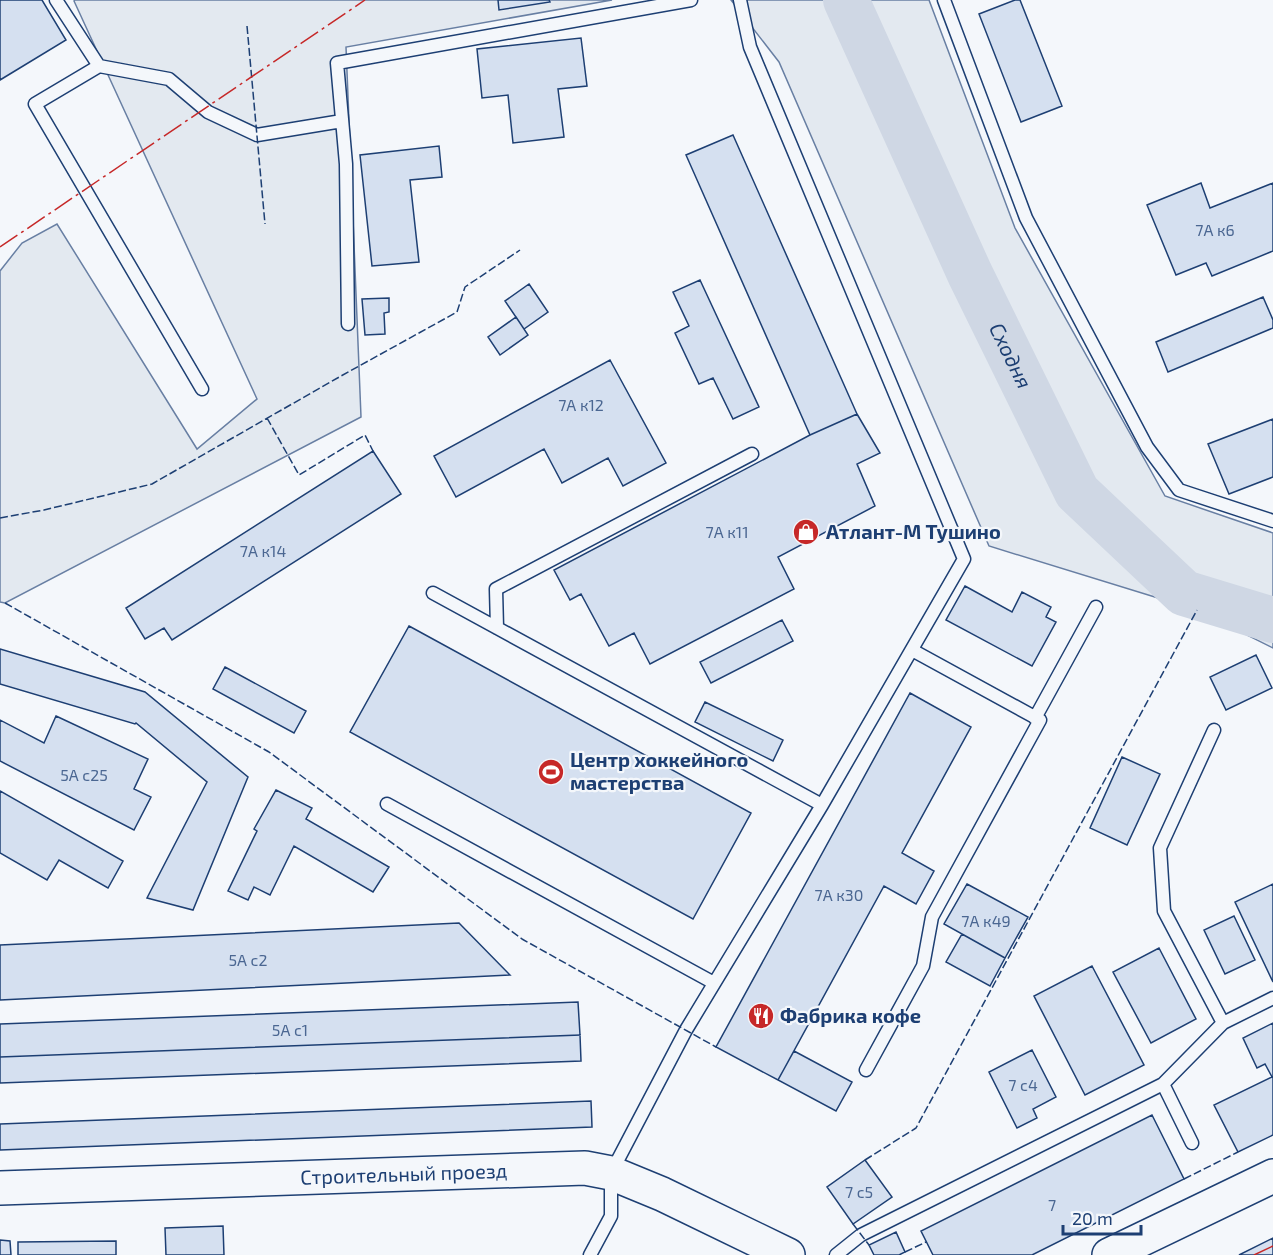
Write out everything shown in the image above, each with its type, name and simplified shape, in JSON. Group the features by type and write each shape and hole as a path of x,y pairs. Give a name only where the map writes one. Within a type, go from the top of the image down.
{"street":[{"name":"Строительный проезд","path":"0,1188 585,1168 611,1173 663,1194 788,1255"},
{"path":"1109,1255 1273,1176"}],"lane":[{"path":"56,0 99,66"},
{"path":"348,324 346,164 337,63 691,0"},
{"path":"590,1255 611,1216 611,1173 686,1030 822,806 964,559 750,47 740,0"},
{"path":"944,0 1026,218 1147,447 1179,490 1273,521"},
{"path":"202,389 35,104 99,66 169,79 208,112 257,135 342,121"},
{"path":"497,628 496,589 752,454"},
{"path":"433,593 822,806"},
{"path":"1035,718 1096,607"},
{"path":"866,1070 923,966 932,917 1040,720 912,650"},
{"path":"1214,730 1160,848 1164,911 1223,1023"},
{"path":"387,804 714,983"},
{"path":"836,1255 861,1235 1163,1084 1223,1023 1273,998"},
{"path":"1163,1084 1192,1143"}],"shaded area":[{"path":"75,0 612,0 346,47 361,417 5,603 0,602 0,271 22,243 57,224 197,449 257,399"},
{"path":"731,0 929,0 1015,228 1165,496 1273,533 1273,648 1197,610 989,546 779,62"}],"building":[{"path":"0,0 42,0 66,40 0,80"},
{"path":"498,0 549,0 550,2 499,10"},
{"path":"1020,0 1062,106 1021,122 979,14"},
{"path":"581,38 587,86 558,89 564,137 513,143 508,95 482,98 477,49"},
{"path":"733,135 857,414 810,435 686,155"},
{"path":"439,146 442,177 410,180 419,262 372,266 360,155"},
{"path":"1201,183 1210,208 1273,183 1273,251 1212,276 1206,263 1176,275 1147,205"},
{"path":"700,280 759,407 733,419 713,378 699,384 675,333 689,326 673,292"},
{"path":"529,284 548,312 524,329 505,301"},
{"path":"1263,297 1273,320 1273,328 1168,372 1156,342"},
{"path":"389,298 389,312 384,313 385,334 365,335 362,299"},
{"path":"516,317 528,335 500,355 488,337"},
{"path":"610,360 666,463 623,486 608,458 562,483 544,449 456,497 434,456"},
{"path":"857,414 880,453 857,464 875,506 778,557 794,589 650,664 634,633 609,646 581,594 570,600 554,570 810,435"},
{"path":"1273,419 1273,477 1229,494 1208,444"},
{"path":"373,451 401,494 172,640 164,628 145,639 126,608"},
{"path":"965,586 1012,612 1022,592 1051,607 1046,617 1056,622 1032,666 946,620"},
{"path":"782,620 793,641 711,683 700,662"},
{"name":"Центр хоккейного мастерства","path":"409,626 751,813 693,919 350,732"},
{"path":"0,649 145,692 248,777 193,910 147,898 207,782 136,723 0,684"},
{"path":"1256,655 1272,688 1226,710 1210,677"},
{"path":"225,667 306,711 294,733 213,689"},
{"path":"910,693 971,727 902,853 934,871 916,904 884,886 778,1080 716,1047"},
{"path":"705,702 783,740 773,761 695,722"},
{"path":"56,716 148,759 134,789 151,797 134,830 0,761 0,720 44,743"},
{"path":"1122,757 1160,774 1127,845 1090,828"},
{"path":"276,790 312,808 306,819 389,867 373,892 294,846 270,895 254,887 248,900 228,891 257,831 254,829"},
{"path":"0,791 123,861 108,888 59,860 47,880 0,853"},
{"path":"967,884 1028,917 1005,958 944,924"},
{"path":"1273,884 1273,982 1235,902"},
{"path":"1234,916 1255,960 1225,974 1204,930"},
{"path":"459,923 510,975 0,1000 0,945"},
{"path":"962,934 1005,958 990,986 946,962"},
{"path":"1159,948 1196,1019 1151,1043 1113,972"},
{"path":"1092,966 1144,1065 1085,1095 1034,996"},
{"path":"578,1002 580,1035 0,1057 0,1024"},
{"path":"1273,1023 1273,1135 1238,1152 1214,1105 1272,1077 1265,1064 1257,1068 1243,1038"},
{"path":"580,1035 581,1061 0,1083 0,1057"},
{"path":"1032,1050 1056,1097 1033,1109 1037,1118 1017,1128 989,1072"},
{"path":"794,1051 852,1082 836,1111 778,1080"},
{"path":"591,1101 592,1127 0,1150 0,1124"},
{"path":"1152,1115 1184,1179 1032,1255 933,1255 921,1231"},
{"path":"865,1160 892,1197 853,1224 827,1187"},
{"path":"223,1226 224,1255 166,1255 165,1228"},
{"path":"896,1232 905,1252 899,1255 874,1255 869,1245"},
{"path":"1273,1238 1273,1255 1239,1255"},
{"path":"0,1240 10,1241 11,1255 0,1255"},
{"path":"116,1241 116,1255 18,1255 18,1242"}],"waterway":[{"name":"Сходня","path":"846,0 970,274 1077,492 1184,593 1273,620"}],"fence":[{"path":"247,26 265,224"},
{"path":"0,518 152,484 457,312 465,287 520,250"},
{"path":"267,418 299,475 365,435 373,451"},
{"path":"5,603 269,752 522,939 716,1047"},
{"path":"865,1160 916,1128 1197,610"},
{"path":"1184,1179 1238,1152"},
{"path":"853,1224 869,1245"},
{"path":"905,1252 926,1242"}],"power":[{"path":"0,247 365,0"},
{"path":"1254,1255 1273,1246"}],"place":[{"name":"Атлант-М Тушино","path":"806,532"},
{"name":"Центр хоккейного мастерства","path":"551,772"},
{"name":"Фабрика кофе","path":"761,1016"}]}
